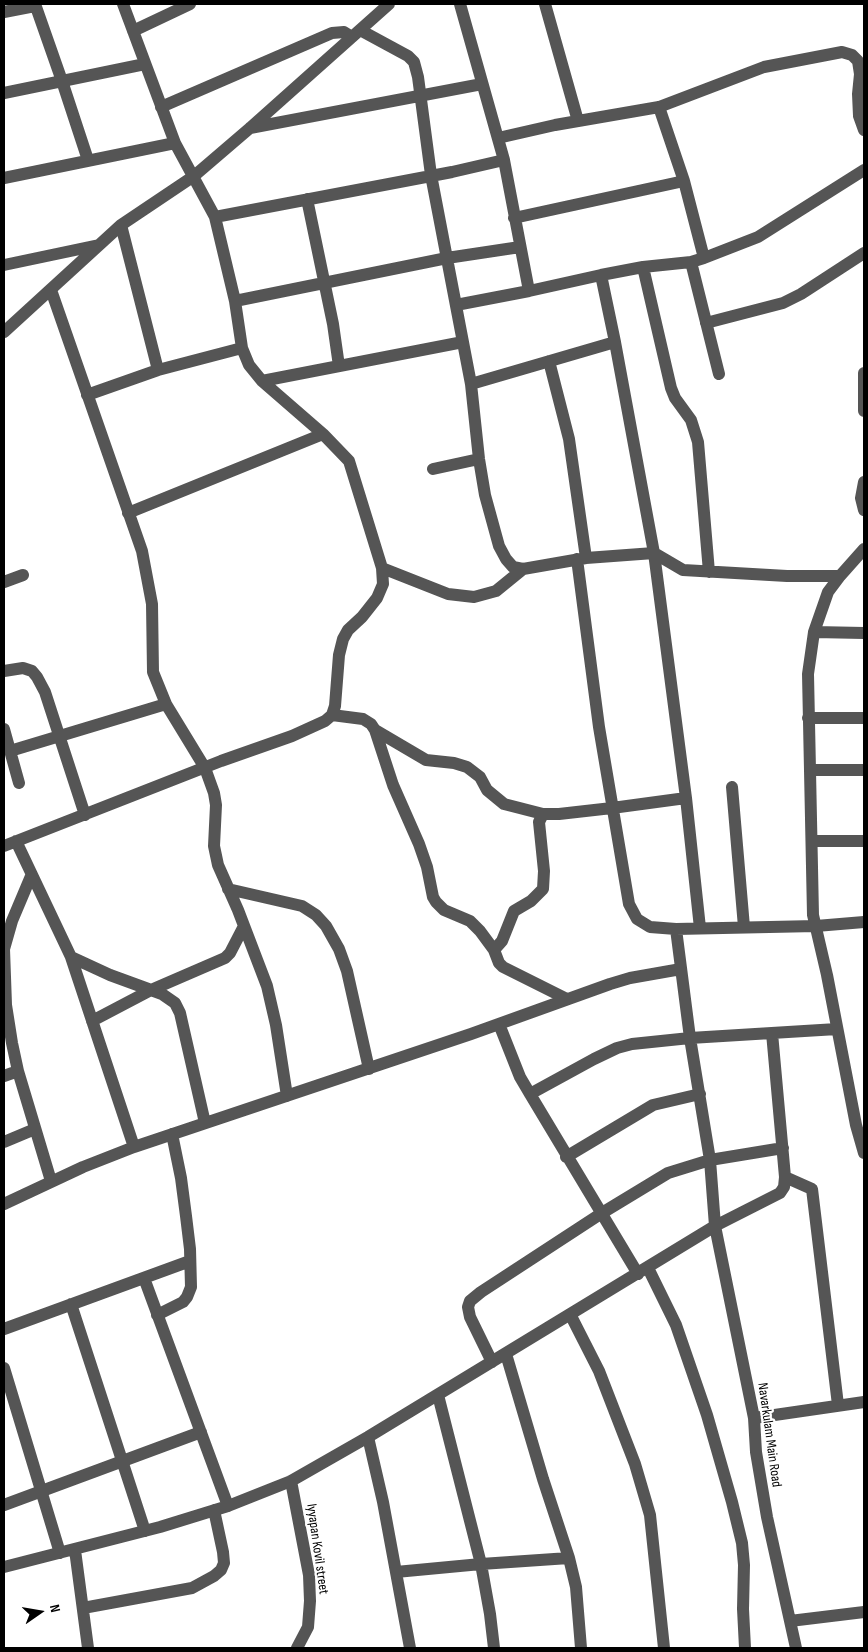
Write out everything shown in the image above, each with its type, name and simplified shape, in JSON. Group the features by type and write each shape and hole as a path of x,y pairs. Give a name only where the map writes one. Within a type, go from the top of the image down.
{"street":[{"path":"123,4 175,143 215,217 235,301 242,348 249,366 262,381 323,434 349,461 382,568 383,584 377,598 362,617 348,630 343,639 339,655 335,706 332,714 324,721 292,736 204,768 10,844 31,876 71,957 134,1147"},
{"path":"133,31 190,4"},
{"path":"4,332 121,225 194,176 388,4"},
{"path":"460,4 504,160 530,291"},
{"path":"545,4 578,121"},
{"path":"4,12 35,5 88,160"},
{"path":"161,107 332,33 356,33 408,56 414,62 431,175 471,384 485,495 499,546 506,559 513,567 523,569 582,559 654,553 682,570 787,576 840,576"},
{"path":"498,138 578,121 659,107 764,67 842,52 852,55 858,61 860,74 858,94 859,116 864,130"},
{"path":"4,93 145,64"},
{"path":"250,128 482,84"},
{"path":"659,107 684,181 704,258"},
{"path":"4,178 175,143"},
{"path":"215,217 504,160"},
{"path":"456,306 601,274 691,262 704,258 758,237 864,170"},
{"path":"514,218 684,181"},
{"path":"307,199 333,324 338,366"},
{"path":"121,225 158,370"},
{"path":"4,265 99,244"},
{"path":"235,301 447,258 520,247"},
{"path":"706,323 783,303 801,294 864,253"},
{"path":"691,262 719,374"},
{"path":"643,267 675,398 691,420 698,442 709,572"},
{"path":"601,274 654,553 686,798 700,928"},
{"path":"51,290 142,551 152,604 153,672 166,704 204,768 212,788 216,805 214,846 218,865 244,926 272,1002 286,1096"},
{"path":"262,381 463,342"},
{"path":"471,384 615,342"},
{"path":"87,395 158,370 242,348"},
{"path":"549,361 569,439 599,727 629,904 636,919 650,927 676,928 816,926 864,922"},
{"path":"864,374 864,411"},
{"path":"128,513 323,434"},
{"path":"434,469 479,459"},
{"path":"864,482 861,498 864,510"},
{"path":"864,549 828,592 814,632 808,674 813,915 860,1125 864,1153"},
{"path":"382,568 432,589 461,597 474,597 496,592 523,569"},
{"path":"4,582 23,575"},
{"path":"814,632 864,633"},
{"path":"4,671 23,668 32,671 37,677 45,692 85,815"},
{"path":"10,751 166,704"},
{"path":"332,714 363,720 371,724 375,730 393,785 419,844 436,902 444,910 470,921 494,950 498,963 503,968 567,999"},
{"path":"808,718 864,718"},
{"path":"4,729 20,783"},
{"path":"375,730 426,760 454,763 467,767 480,776 487,790 504,804 543,814 559,814 686,798"},
{"path":"810,770 864,770"},
{"path":"732,787 744,927"},
{"path":"494,950 502,941 514,911 531,901 543,889 544,870 539,822 543,814"},
{"path":"812,841 864,841"},
{"path":"31,876 12,921 4,950 6,1005 18,1071 51,1182"},
{"path":"228,889 302,906 316,915 326,926 347,970 369,1068"},
{"path":"92,1021 151,990 224,958 230,953 244,926"},
{"name":"Navarkulam Main Road","path":"676,928 690,1038 710,1160 715,1226 754,1418 759,1474 796,1648"},
{"path":"71,957 110,975 170,998 175,1002 180,1013 205,1123"},
{"path":"4,1204 134,1147 630,978 681,969"},
{"path":"499,1024 515,1064 530,1094 566,1157 602,1213 643,1271 676,1325 707,1415 742,1543 745,1648"},
{"path":"530,1094 617,1048 632,1044 690,1038 838,1030"},
{"path":"4,1567 145,1531 228,1506 291,1481 368,1438 715,1226 780,1193 784,1186 785,1176 772,1033"},
{"path":"4,1076 18,1071"},
{"path":"566,1157 653,1106 700,1094"},
{"path":"4,1142 35,1130"},
{"path":"158,1315 183,1302 190,1287 190,1260 181,1178 172,1134"},
{"path":"492,1362 470,1317 468,1307 470,1301 655,1180 683,1168 710,1160 783,1148"},
{"path":"785,1176 812,1188 838,1405"},
{"path":"4,1329 190,1260"},
{"path":"144,1278 228,1506"},
{"path":"71,1304 145,1531"},
{"path":"570,1314 599,1371 634,1464 650,1515 664,1648"},
{"path":"506,1354 543,1479 569,1558 576,1587 581,1648"},
{"path":"4,1368 60,1553"},
{"path":"438,1395 481,1564 494,1648"},
{"path":"754,1418 864,1402"},
{"path":"4,1505 201,1432"},
{"path":"368,1438 383,1502 410,1648"},
{"name":"Iyyapan Kovil street","path":"291,1481 308,1576 309,1592 308,1627 297,1648"},
{"path":"83,1608 192,1588 214,1576 221,1570 224,1563 214,1510"},
{"path":"75,1550 88,1648"},
{"path":"396,1572 569,1558"},
{"path":"790,1621 864,1614"}]}
